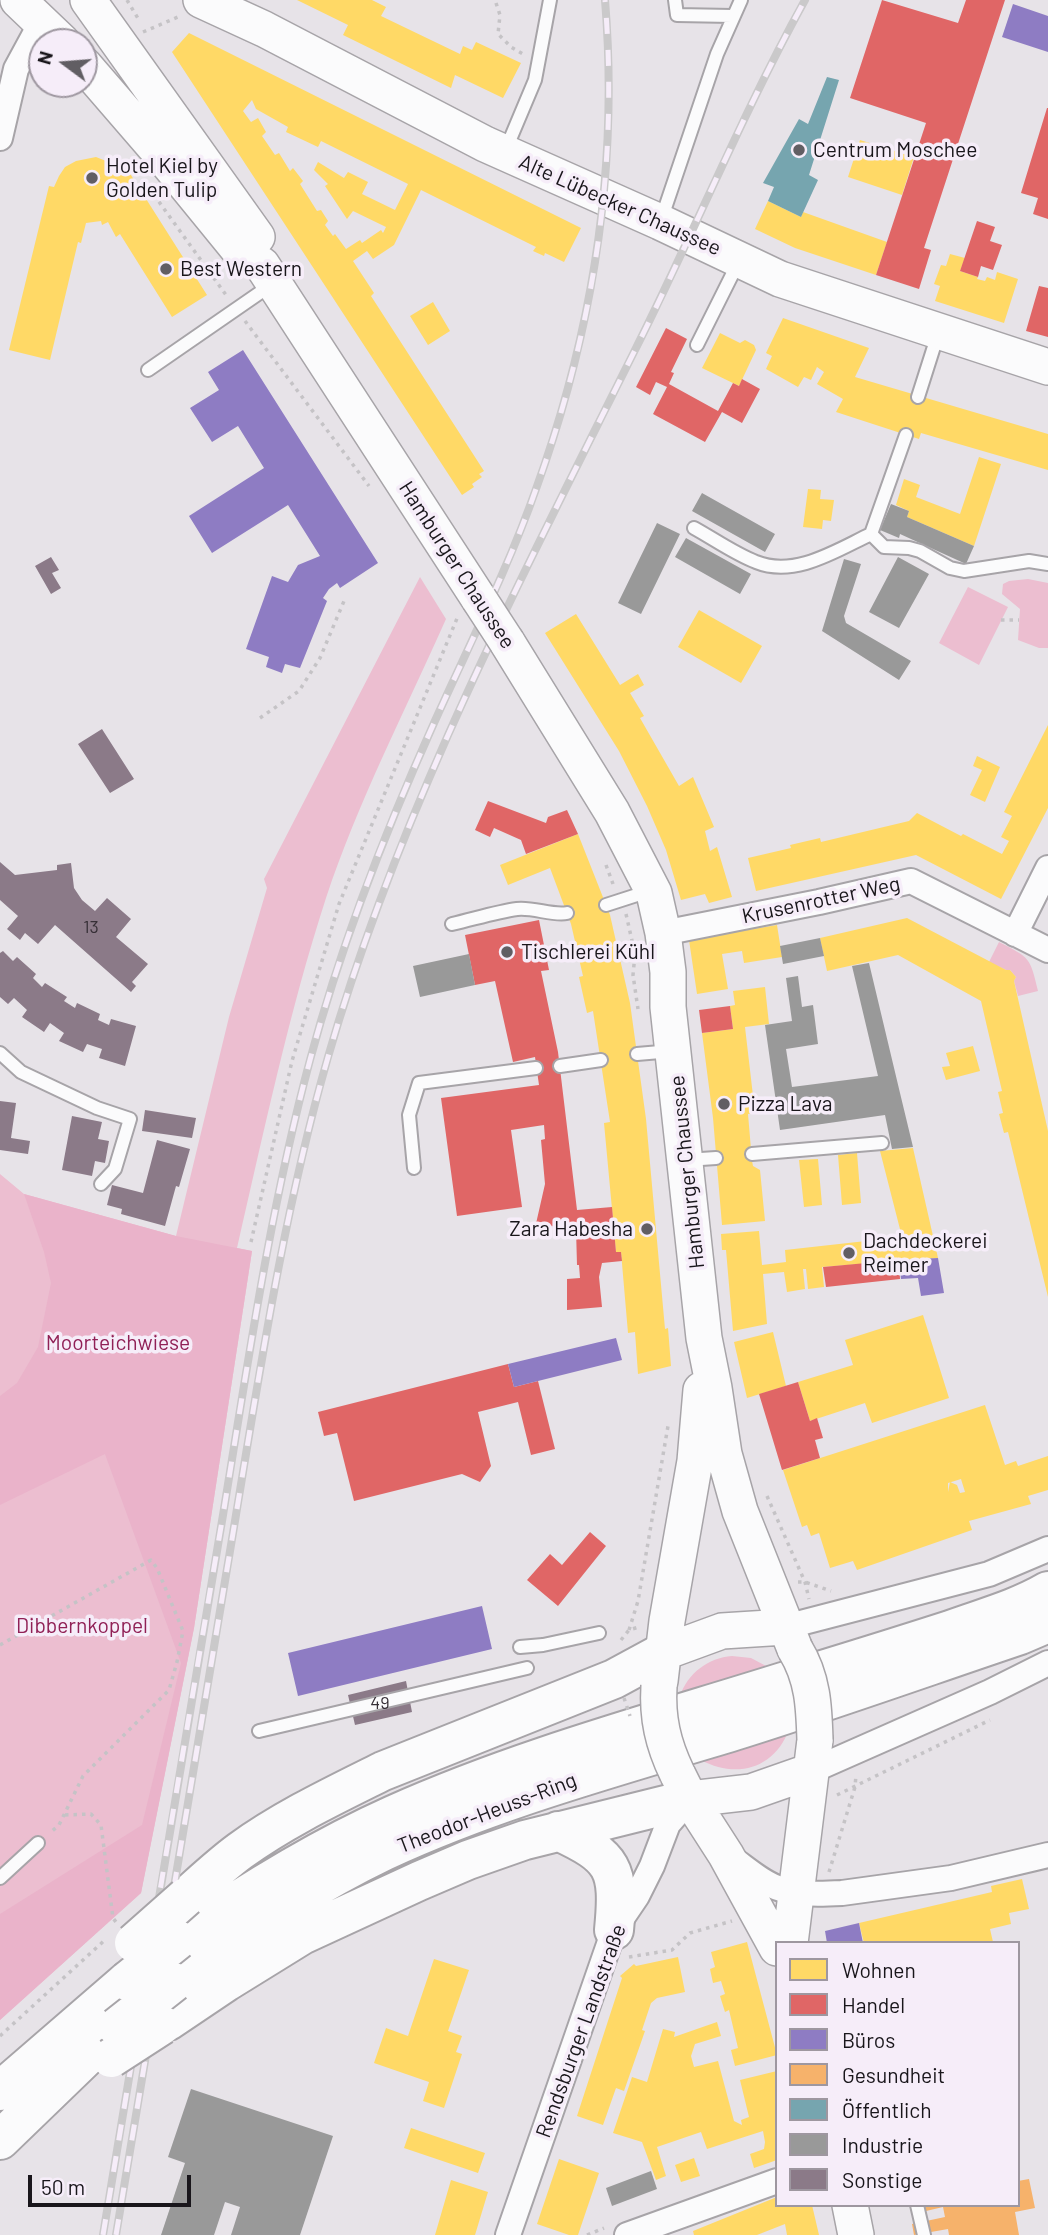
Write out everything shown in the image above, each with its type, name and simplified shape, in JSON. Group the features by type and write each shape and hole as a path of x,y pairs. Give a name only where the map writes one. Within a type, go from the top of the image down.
{"highway":[{"name":"Theodor-Heuss-Ring","path":"12,2104 127,1981 178,1940 270,1880 327,1847 393,1815 486,1777 923,1639 1006,1611 1048,1591"},
{"name":"Theodor-Heuss-Ring","path":"12,2104 114,2043 174,1982 246,1930 290,1902 382,1852 523,1796 736,1730 1020,1635 1048,1623"},
{"path":"12,2104 121,1935 186,1897 242,1849 383,1771 614,1679 661,1670"},
{"path":"114,2043 168,2021 272,1952 332,1920 468,1860 683,1786"},
{"path":"558,1831 592,1847 606,1859 617,1892 619,1943"}],"main road":[{"name":"Hamburger Chaussee","path":"88,0 257,236 268,274 470,603 507,642 611,813 626,893 654,980 668,1007"},
{"name":"Alte Lübecker Chaussee","path":"196,1 264,29 505,153 803,288 1048,367"},
{"name":"Hamburger Chaussee","path":"98,81 155,146 238,249 268,274"},
{"name":"Hamburger Chaussee","path":"626,893 654,893 668,972 668,1007 652,1053 701,1159 704,1338 695,1461 661,1670 658,1718 668,1755 683,1786 726,1855 775,1944"},
{"name":"Hamburger Chaussee","path":"704,1338 724,1454 740,1511 790,1638 807,1671 814,1704 813,1756 790,1941"},
{"path":"661,1670 722,1631 790,1638"},
{"path":"683,1786 751,1792 813,1756"},
{"path":"850,2207 856,2235"}],"street":[{"path":"0,138 16,69 41,21"},
{"path":"1015,934 1048,868"},
{"name":"Krusenrotter Weg","path":"663,933 911,881 1047,952"},
{"path":"790,1638 989,1574 1048,1549"},
{"path":"813,1756 990,1692 1048,1663"},
{"name":"Rendsburger Landstraße","path":"508,2235 637,1896 652,1866 683,1786"},
{"path":"726,1855 778,1889 842,1893 951,1878 1048,1855"},
{"path":"627,2235 775,2182"}],"lane":[{"path":"505,153 535,80 550,0"},
{"path":"675,0 677,15 732,16"},
{"path":"660,222 713,65 741,0"},
{"path":"697,345 740,260"},
{"path":"148,370 268,274"},
{"path":"918,397 939,332"},
{"path":"694,527 757,563 779,567 807,563 871,534 906,435"},
{"path":"871,534 884,547 920,551 950,568 964,571 1028,561 1048,564"},
{"path":"452,924 519,909 567,913"},
{"path":"0,1052 21,1072 97,1108 130,1119 115,1169 101,1184"},
{"path":"560,1066 600,1060"},
{"path":"414,1168 409,1115 419,1083 536,1069"},
{"path":"752,1154 882,1143"},
{"path":"520,1647 599,1633"},
{"path":"259,1731 527,1668"},
{"path":"0,1878 38,1843"},
{"path":"917,2207 924,2235"}],"path":[{"path":"127,0 139,20"},
{"path":"496,2 500,15 498,34 511,47 522,52 525,59"},
{"path":"260,718 299,691 320,657 344,601"},
{"path":"251,1242 292,1061 339,904 470,603"},
{"path":"1001,620 1019,620"},
{"path":"602,856 626,893 627,916 635,954 633,975 652,1053"},
{"path":"629,1630 638,1601 669,1420"},
{"path":"0,1645 151,1560 157,1568 183,1631 169,1690 83,1776 59,1825 38,1843"},
{"path":"836,1795 1000,1715"},
{"path":"830,1868 855,1787 857,1767"},
{"path":"0,2036 121,1935 113,1918 101,1825 91,1814 64,1815"},
{"path":"619,1943 672,1950 690,1933 736,1920"}],"green space":[{"name":"Moorteichwiese","path":"420,577 446,619 367,792 326,898 289,1028 237,1248 252,1251 194,1628 141,1893 0,2020 0,1174 24,1194 176,1236 229,1017 267,888 264,879"},
{"path":"1028,579 1048,583 1048,648 1039,648 1018,640 1020,609 1002,594 1003,584"},
{"path":"968,587 1008,607 979,665 939,643"},
{"path":"999,942 1027,960 1038,991 1018,996 1014,981 1016,977 1010,970 989,962"},
{"path":"24,1194 176,1236 252,1251 194,1628 141,1893 0,2020 0,1914 142,1825 181,1663 105,1454 0,1505 0,1396 17,1383 38,1347 51,1283 44,1252"},
{"path":"723,1657 751,1658 768,1667 680,1696 688,1680 700,1668"},
{"path":"789,1729 783,1743 774,1753 753,1767 728,1769 701,1760"}],"building: Wohnen":[{"path":"297,0 372,0 386,7 381,16 460,54 463,46 472,50 476,42 521,63 503,98 455,75 451,88 343,35 348,25"},
{"path":"189,33 581,228 564,262 545,253 544,256 533,251 536,247 421,190 394,245 373,259 367,251 353,261 374,293 371,296 484,471 479,474 482,477 472,484 474,487 462,495 172,52","holes":["252,100 256,109 288,127 286,132 318,147 321,141 408,184 395,210 362,194 368,182 348,172 344,178 318,162 314,170 328,184 325,186 347,219 353,211 386,227 383,233 381,230 362,243 360,240 346,249 325,225 328,221 321,210 317,211 300,184 303,181 293,168 290,171 279,153 275,155 262,136 266,132 258,118 251,122 243,111"]},
{"path":"860,140 914,157 902,195 848,177"},
{"name":"Best Western","path":"96,157 116,165 125,175 129,172 207,295 172,317 120,234 116,237 108,222 102,225 101,221 86,223 81,243 78,242 50,360 9,350 49,186 54,187 65,167 76,161"},
{"path":"768,201 801,217 803,212 887,242 876,275 795,248 755,229"},
{"path":"950,254 965,258 960,271 978,277 977,279 985,281 987,277 995,280 997,272 1018,279 1004,323 935,301 940,286 934,284 941,265 946,266"},
{"path":"433,302 450,331 428,345 410,316"},
{"path":"783,318 869,348 855,377 1048,434 1048,470 921,433 919,439 836,412 843,399 817,384 824,372 817,367 811,380 804,377 798,387 766,369 772,356 766,353"},
{"path":"720,333 740,343 745,340 754,345 756,350 739,386 702,368"},
{"path":"979,457 1001,464 974,546 907,517 909,511 896,505 904,479 920,485 916,497 960,514"},
{"path":"808,489 821,490 820,499 834,500 831,521 823,520 822,529 803,527"},
{"path":"699,610 762,646 741,683 678,647"},
{"path":"576,614 620,685 638,674 644,685 630,693 644,716 640,718 679,786 693,777 714,827 705,831 710,851 717,847 732,897 709,903 705,894 681,900 666,850 619,751 545,633"},
{"path":"1048,725 1048,808 1001,899 916,855 756,891 748,858 820,838 821,842 909,821 917,813 1002,854 1009,841 1001,837 1012,816 1004,812"},
{"path":"977,756 1000,767 985,802 970,795 982,770 973,766"},
{"path":"578,834 610,915 630,1003 646,1119 665,1329 668,1328 671,1366 638,1374 635,1332 628,1333 621,1252 616,1252 604,1123 610,1122 593,1011 587,1013 579,977 583,976 571,924 550,868 508,885 500,865"},
{"path":"907,918 1010,970 1016,977 1014,981 1048,1131 1048,1297 1008,1132 1004,1133 999,1114 1003,1113 998,1092 1002,1091 981,1001 898,955 827,971 820,938"},
{"path":"777,925 782,957 744,963 742,951 722,954 728,989 697,994 689,940"},
{"path":"765,987 769,1024 745,1027 755,1113 748,1114 752,1161 753,1166 760,1170 765,1221 722,1225 713,1118 702,1033 733,1029 730,1006 735,1005 733,991"},
{"path":"973,1046 980,1071 946,1080 942,1067 950,1066 946,1053"},
{"path":"913,1148 938,1258 822,1267 824,1287 808,1289 806,1269 803,1269 805,1289 787,1292 784,1272 763,1274 767,1324 733,1331 726,1250 722,1250 721,1234 759,1231 762,1265 786,1262 785,1250 902,1237 880,1151"},
{"path":"857,1153 861,1203 842,1205 838,1155"},
{"path":"818,1159 822,1205 804,1207 799,1160"},
{"path":"923,1315 949,1398 872,1423 865,1403 810,1421 798,1382 853,1365 845,1340"},
{"path":"773,1332 786,1386 747,1398 734,1342"},
{"path":"985,1405 1005,1465 1016,1461 1018,1466 1048,1456 1048,1490 1028,1496 1031,1504 969,1521 972,1530 857,1570 853,1561 830,1568 819,1533 811,1536 807,1525 802,1527 783,1470","holes":["961,1479 965,1492 960,1493 957,1485 951,1482"]},
{"path":"1022,1879 1029,1909 1009,1913 1011,1924 990,1929 993,1941 864,1941 859,1923 992,1892 991,1886"},
{"path":"747,1942 775,2056 735,2066 731,2050 738,2048 729,2010 725,2012 720,1996 725,1994 721,1981 713,1983 710,1969 715,1967 711,1952"},
{"path":"678,1957 685,1992 657,1998 651,2003 642,2030 645,2031 624,2091 616,2088 603,2125 577,2116 622,1978 620,1976 634,1964 636,1966"},
{"path":"434,1959 469,1970 448,2031 462,2036 456,2052 462,2054 444,2108 423,2101 429,2082 374,2063 386,2028 408,2036"},
{"path":"717,2022 721,2036 695,2044 691,2056 694,2067 718,2061 734,2121 742,2125 741,2120 749,2117 740,2080 775,2071 775,2161 754,2168 750,2154 764,2149 763,2131 707,2149 701,2132 657,2147 666,2176 656,2180 642,2142 613,2133 632,2077 647,2082 663,2029 675,2032 674,2037"},
{"path":"411,2128 485,2153 478,2173 404,2148"},
{"path":"694,2158 700,2176 681,2182 675,2165"},
{"path":"559,2159 599,2173 578,2235 569,2235 537,2224"},
{"path":"451,2180 488,2192 475,2235 435,2235"},
{"path":"775,2198 775,2207 812,2207 819,2235 787,2235 785,2224 757,2235 694,2235 693,2231"}],"building: Handel":[{"path":"882,0 958,23 966,0 1005,0 924,248 931,250 919,289 876,275 926,123 850,98"},
{"path":"1047,108 1048,219 1033,214 1038,198 1021,193"},
{"path":"977,221 995,227 990,241 1002,245 993,270 981,266 978,277 960,271"},
{"path":"1039,286 1048,288 1048,337 1026,331"},
{"path":"666,328 687,339 671,372 674,373 669,384 718,411 733,383 739,386 742,379 760,389 742,423 722,412 705,442 653,414 667,387 656,382 650,395 636,387"},
{"path":"488,801 546,823 548,817 567,810 578,834 526,854 521,840 494,828 490,837 475,830"},
{"path":"539,920 549,970 541,971 558,1052 577,1210 612,1207 616,1252 621,1252 622,1261 602,1263 599,1277 602,1307 567,1310 567,1279 580,1278 576,1229 585,1229 584,1223 535,1228 545,1184 541,1140 545,1139 544,1125 511,1130 522,1207 457,1216 441,1098 539,1085 535,1057 513,1062 495,981 475,985 465,935"},
{"path":"730,1006 733,1029 702,1033 699,1010"},
{"path":"899,1260 900,1279 826,1287 823,1267"},
{"path":"508,1364 514,1387 538,1381 555,1449 531,1455 518,1402 478,1412 491,1466 480,1482 462,1474 354,1501 337,1433 324,1436 318,1412"},
{"path":"798,1382 810,1421 817,1418 823,1438 815,1440 820,1458 782,1470 759,1394"},
{"path":"590,1532 606,1546 558,1606 527,1580 550,1554 562,1565"}],"building: Büros":[{"path":"1013,4 1048,16 1048,52 1002,37"},
{"path":"243,350 378,563 340,588 337,583 329,589 323,598 327,601 300,668 285,664 282,673 266,667 269,657 246,649 272,576 288,582 298,565 320,556 288,505 212,553 189,516 264,468 238,426 212,442 190,408 219,390 208,372"},
{"path":"938,1258 944,1293 921,1296 918,1278 901,1279 899,1260"},
{"path":"616,1338 622,1360 514,1387 508,1364"},
{"path":"482,1606 492,1649 298,1696 288,1653"},
{"path":"859,1923 863,1941 827,1941 825,1931"}],"building: Gesundheit":[{"path":"1029,2179 1035,2208 1015,2212 1019,2235 949,2235 948,2229 914,2235 912,2224 945,2217 943,2207 1020,2207 1020,2181"},
{"path":"925,2207 943,2207 926,2211"}],"building: Öffentlich":[{"name":"Centrum Moschee","path":"827,77 839,80 809,175 818,180 801,217 768,201 774,187 763,183 799,119 808,124"}],"building: Industrie":[{"path":"702,493 775,534 765,552 692,511"},
{"path":"891,504 909,511 907,517 974,546 966,564 900,534 899,538 880,530"},
{"path":"657,523 680,534 641,614 618,603"},
{"path":"686,538 751,574 740,594 675,557"},
{"path":"898,557 929,574 899,628 869,612"},
{"path":"844,559 861,564 844,616 846,623 911,661 899,680 822,631"},
{"path":"820,938 824,956 783,964 780,946"},
{"path":"469,954 475,985 420,997 413,966"},
{"path":"869,963 913,1147 892,1149 885,1115 780,1130 765,1025 792,1021 786,978 798,976 802,1007 813,1005 818,1044 786,1049 792,1087 878,1076 852,966"},
{"path":"191,2089 333,2136 300,2235 231,2235 240,2207 225,2202 214,2235 161,2235 185,2163 168,2157"},
{"path":"651,2171 657,2189 612,2206 606,2188"}],"building: Sonstige":[{"path":"51,557 59,570 52,573 61,588 51,594 35,566"},
{"path":"102,729 134,779 110,793 78,744"},
{"path":"0,862 15,875 57,870 57,865 71,863 74,888 82,900 95,911 107,898 131,919 116,937 148,964 132,982 136,986 131,992 55,925 38,944 25,933 20,940 7,929 18,916 0,900"},
{"path":"3,951 13,961 17,957 36,974 33,978 42,987 45,983 67,997 64,1001 75,1008 77,1003 100,1014 98,1020 109,1025 111,1019 136,1026 125,1066 99,1058 102,1049 87,1044 83,1052 59,1041 64,1033 50,1023 44,1032 22,1017 27,1010 14,998 8,1004 0,997 0,953"},
{"path":"0,1101 16,1103 11,1138 30,1141 28,1154 0,1150"},
{"path":"145,1110 196,1118 192,1138 142,1131"},
{"path":"72,1116 102,1122 98,1139 109,1141 105,1163 95,1161 92,1176 62,1170"},
{"path":"157,1140 190,1149 165,1226 121,1214 122,1209 107,1205 112,1185 143,1193"},
{"path":"406,1681 412,1712 355,1725 348,1695"}],"railway":[{"path":"103,2235 251,1343 283,1172 322,1017 365,889 398,805 525,519 556,430 573,370 587,309 604,187 608,125 605,0"},
{"path":"116,2235 270,1311 296,1183 328,1057 357,965 390,875 465,698 656,308 760,87 805,0"}],"place":[{"name":"Centrum Moschee","path":"799,150"},
{"name":"Hotel Kiel by Golden Tulip","path":"92,178"},
{"name":"Best Western","path":"166,269"},
{"name":"Tischlerei Kühl","path":"507,952"},
{"name":"Pizza Lava","path":"724,1104"},
{"name":"Zara Habesha","path":"647,1229"},
{"name":"Dachdeckerei Reimer","path":"849,1253"}],"park label":[{"name":"Dibbernkoppel","path":"82,1626"}]}
